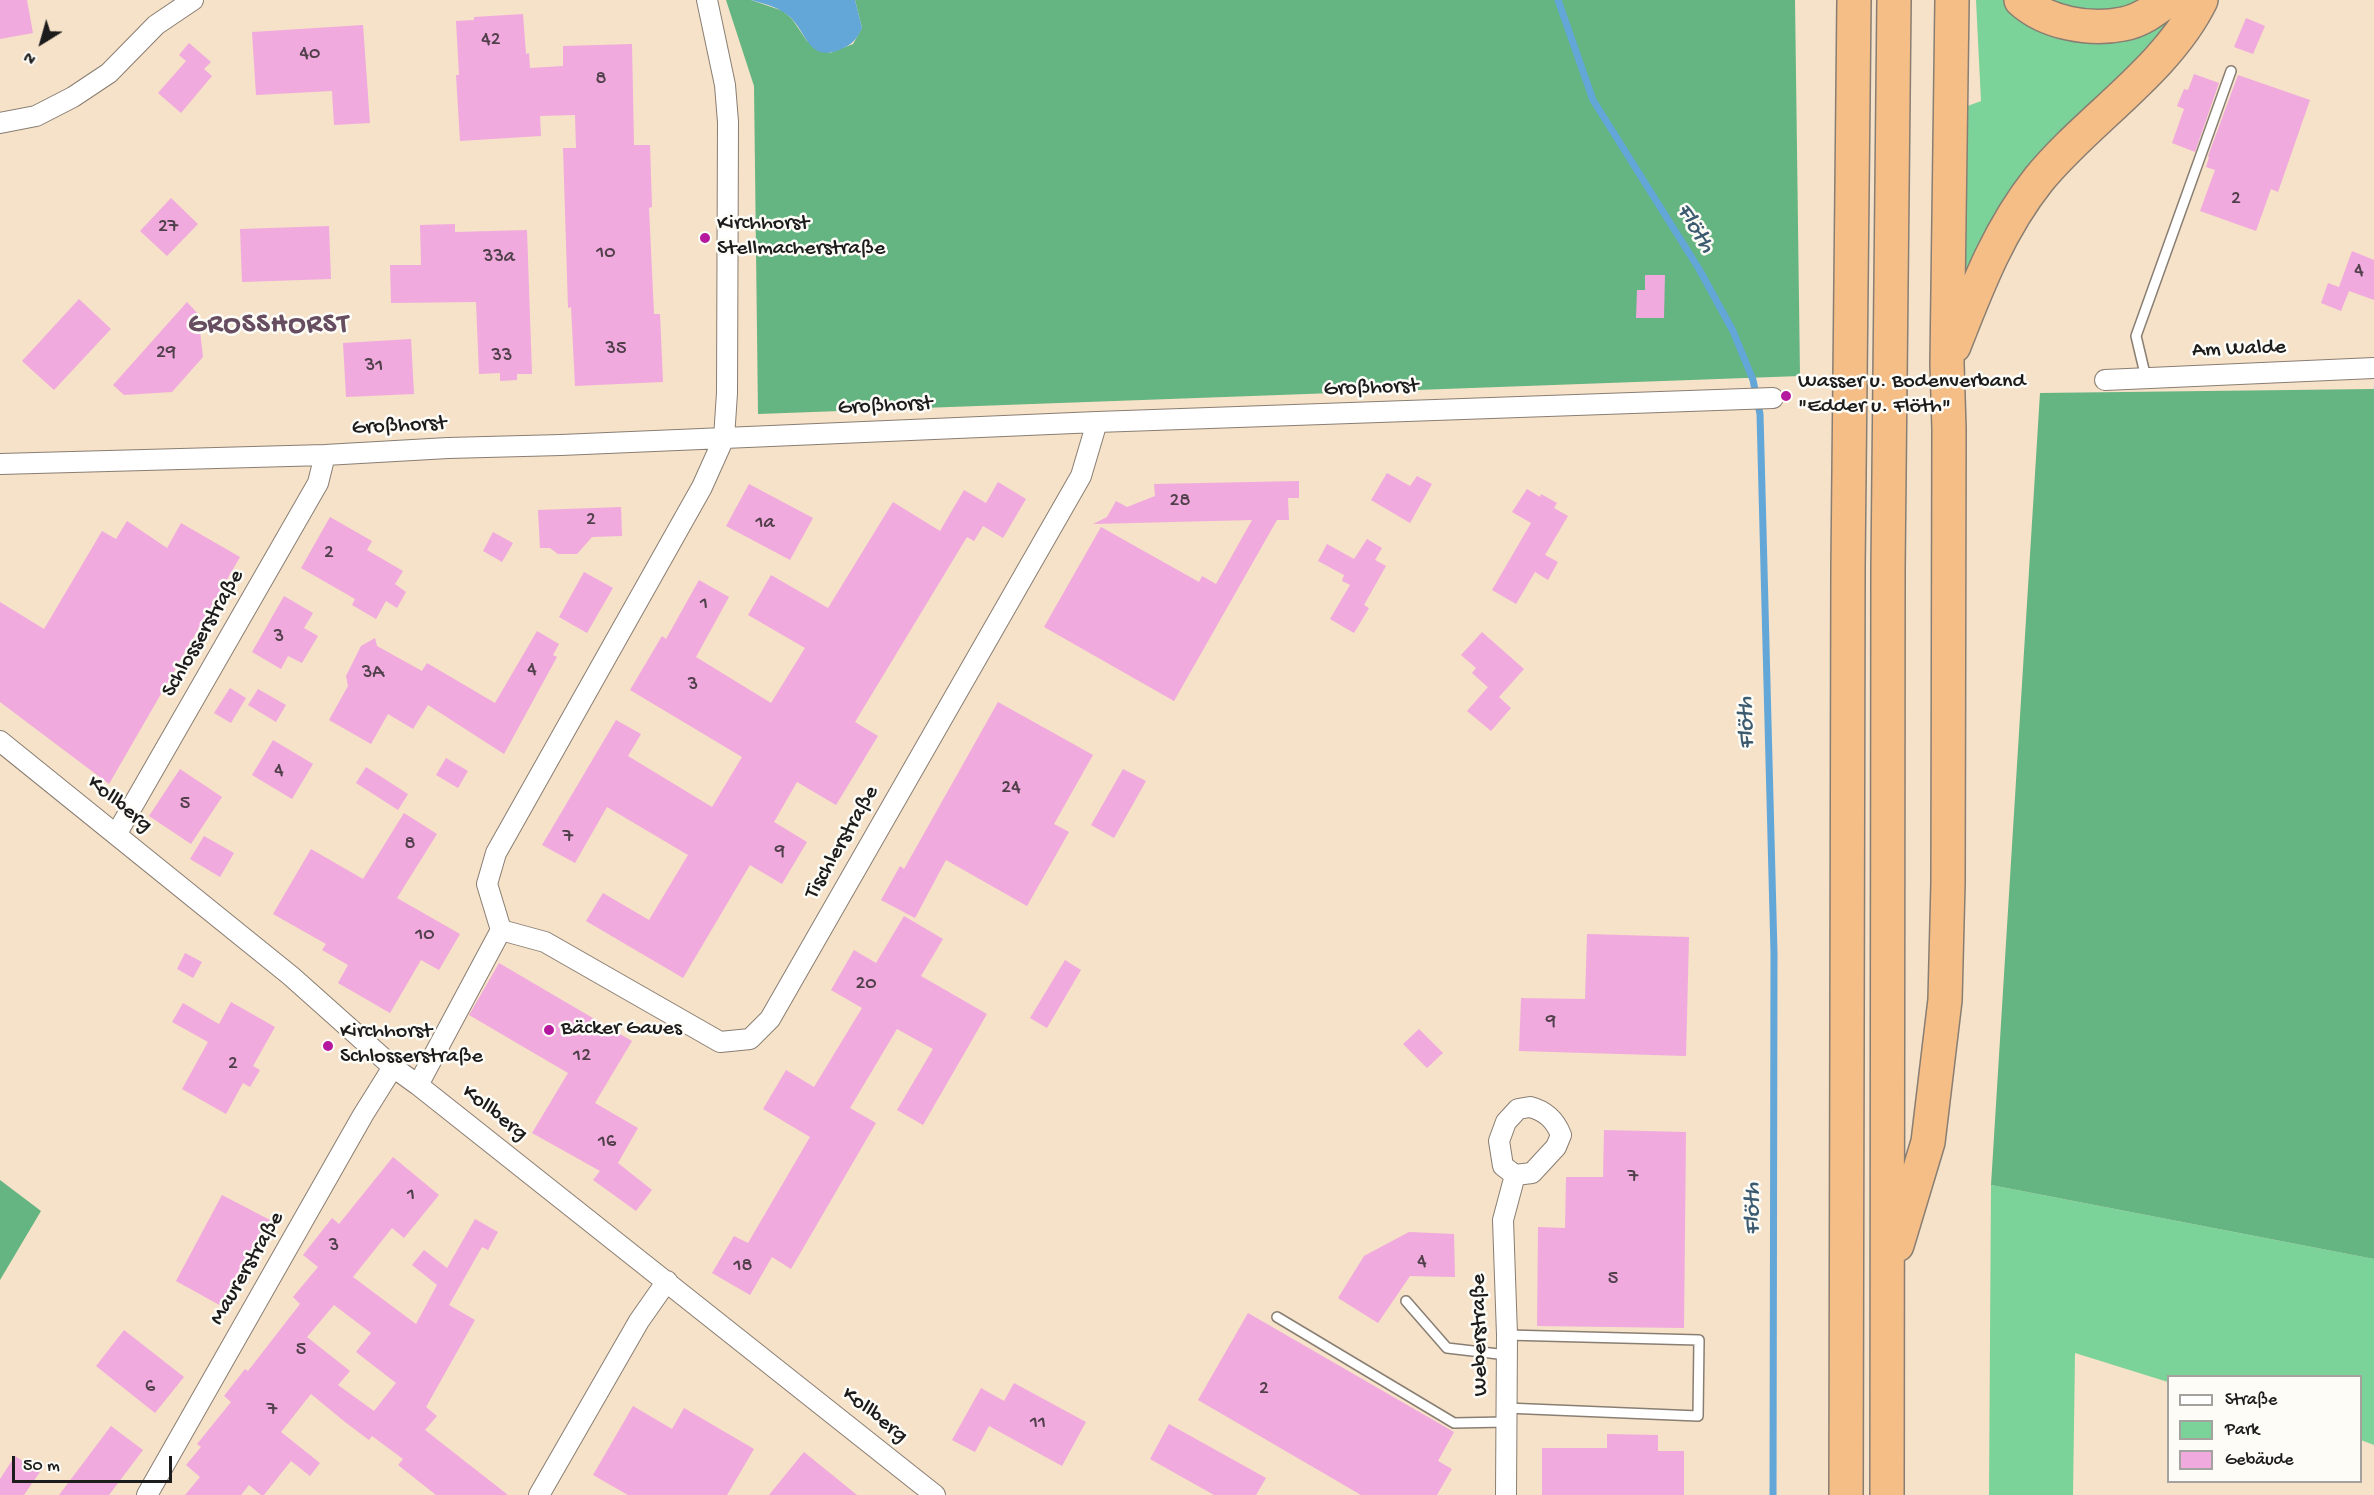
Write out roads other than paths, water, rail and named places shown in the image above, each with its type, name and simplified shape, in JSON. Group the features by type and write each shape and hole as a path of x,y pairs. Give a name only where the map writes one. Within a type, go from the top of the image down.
{"highway":[{"path":"1846,1495 1848,567 1854,0"},
{"path":"1887,1495 1888,568 1894,0"},
{"path":"1886,1281 1928,1142 1945,1000 1948,883 1949,429 1947,364 1952,0"},
{"path":"2021,0 2028,6 2058,20 2092,26 2124,24 2153,12 2168,0"},
{"path":"1947,364 1987,263 2008,222 2039,179 2068,148 2136,84 2173,42 2201,0"}],"street":[{"path":"0,123 36,116 73,98 109,73 156,25 193,0"},
{"path":"418,1085 501,930 488,884 496,853 702,487 724,438 727,393 728,122 720,58 707,0"},
{"name":"Am Walde","path":"2105,380 2374,369"},
{"name":"Großhorst","path":"0,464 326,456 448,447 1770,398"},
{"name":"Tischlerstraße","path":"501,930 545,942 720,1042 750,1038 770,1019 1081,476 1097,422"},
{"name":"Schlosserstraße","path":"117,833 318,483 326,456"},
{"name":"Kollberg","path":"0,741 117,833 291,976 393,1067 667,1281 935,1495"},
{"name":"Maurerstraße","path":"147,1495 357,1125 393,1067"},
{"name":"Weberstraße","path":"1506,1495 1507,1345 1503,1220 1515,1175"},
{"path":"539,1495 639,1321 667,1281"}],"lane":[{"path":"2146,378 2136,336 2231,71"},
{"path":"1277,1317 1454,1423 1506,1415 1698,1416 1699,1340 1447,1348 1406,1300"}],"water":[{"path":"751,0 855,0 862,28 851,44 829,53 821,52 810,44 786,14 772,6"}],"waterway":[{"name":"Flöth","path":"1558,0 1593,100 1699,269 1733,331 1753,380 1760,414 1774,953 1773,1495"}],"place":[{"name":"Kirchhorst Stellmacherstraße","path":"705,238"},
{"name":"Wasser u. Bodenverband \"Edder u. Flöth\"","path":"1786,396"},
{"name":"Bäcker Gaues","path":"549,1030"},
{"name":"Kirchhorst Schlosserstraße","path":"328,1046"}],"district":[{"name":"GROSSHORST","path":"269,327"}]}
